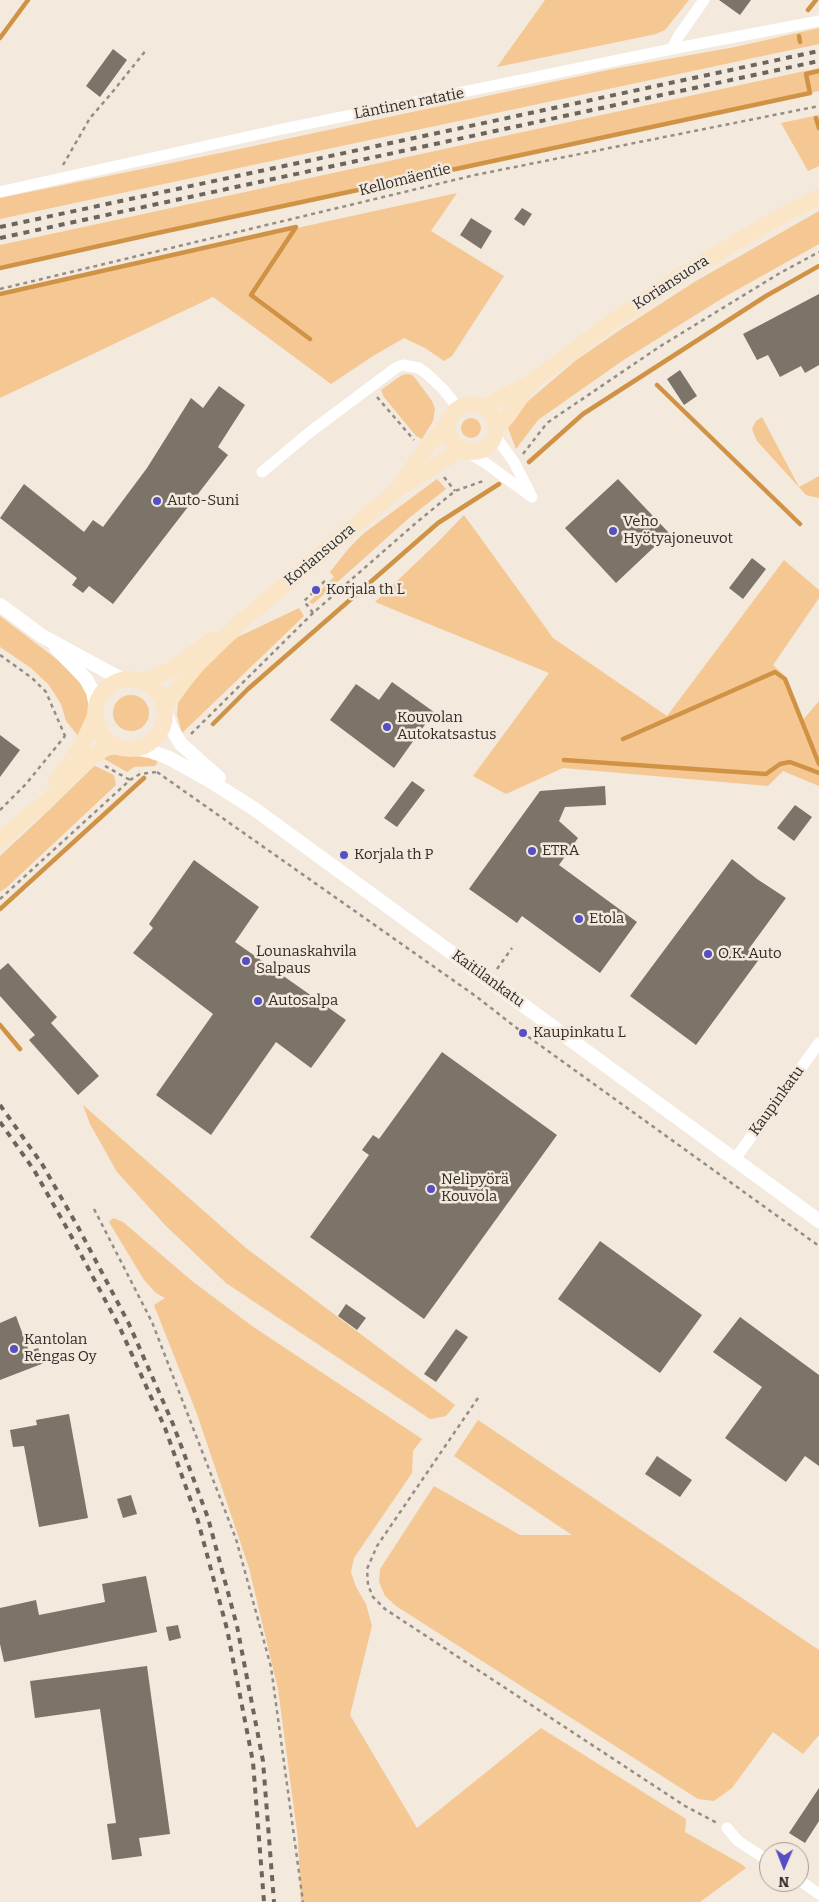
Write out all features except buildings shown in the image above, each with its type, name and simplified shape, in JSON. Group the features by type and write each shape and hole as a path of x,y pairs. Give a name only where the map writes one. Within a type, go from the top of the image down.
{"main road":[{"name":"Koriansuora","path":"485,408 532,382 613,321 685,273 770,222 819,197"},
{"name":"Koriansuora","path":"495,432 532,382"},
{"path":"472,404 485,408 493,417 495,432 491,444 476,452 464,451 449,438 448,422 450,417 458,408 472,404"},
{"name":"Koriansuora","path":"397,490 423,452 448,422"},
{"name":"Koriansuora","path":"165,708 197,666 243,620 397,490 464,451"},
{"name":"Koriansuora","path":"144,682 170,670 243,620"},
{"path":"30,814 81,747 100,696 114,683 137,679 153,687 160,696 165,708 165,720 162,730 147,745 137,748 120,747 104,737 98,727 96,711"},
{"path":"0,841 44,804 93,756 113,744"}],"street":[{"path":"672,49 678,36 704,0"},
{"name":"Läntinen ratatie","path":"0,192 273,131 672,49 819,21"},
{"path":"262,472 310,432 397,367 409,365 426,372 458,408"},
{"path":"464,451 484,462 532,497 514,462 495,432"},
{"path":"0,605 42,636 86,679 93,692 96,711"},
{"path":"42,636 123,680"},
{"name":"Kaitilankatu","path":"165,708 171,728 181,744 253,808"},
{"name":"Kaitilankatu","path":"137,748 150,750 175,761 253,808 819,1221"},
{"name":"Kaupinkatu","path":"735,1159 819,1043"},
{"path":"727,1828 738,1841 759,1855"}],"path":[{"path":"64,177 62,168 90,118 147,49"},
{"name":"Kellomäentie","path":"0,290 475,175 819,106"},
{"path":"519,458 527,451 546,423 659,347 780,273 819,252"},
{"path":"369,388 415,442"},
{"path":"439,471 455,491"},
{"path":"186,738 313,613 402,534 455,491 487,480"},
{"path":"313,613 304,601 326,580"},
{"path":"0,655 32,678 46,692 66,736 75,742"},
{"path":"0,810 26,784 66,736"},
{"path":"103,765 130,780"},
{"path":"0,899 130,780 140,774 157,772 161,768"},
{"path":"157,772 477,997 539,1044 819,1246"},
{"path":"496,970 512,948"},
{"path":"94,1209 152,1322 236,1539 271,1668 303,1902"},
{"path":"478,1398 377,1546 367,1569 368,1584 373,1597 385,1609 677,1800 727,1828"}],"shaded area":[{"path":"545,0 689,0 665,30 656,34 497,67"},
{"path":"819,28 819,44 0,219 0,198 613,69 735,47"},
{"path":"819,68 819,91 561,144 298,204 0,267 0,245"},
{"path":"819,115 819,166 808,171 781,123"},
{"path":"457,193 431,231 504,276 452,356 444,361 425,348 404,338 331,384 213,297 0,398 0,293"},
{"path":"819,211 819,244 726,296 622,361 538,420 516,449 508,428 527,402 575,361 696,281"},
{"path":"407,374 415,378 432,401 435,409 433,421 422,439 416,436 384,397 381,390 402,375"},
{"path":"762,417 799,487 819,476 819,498 806,495 757,441 752,429 756,421"},
{"path":"471,418 478,421 481,428 478,435 471,438 464,435 461,428 464,421"},
{"path":"437,479 446,489 409,518 313,604 309,602 334,577 330,572 364,533"},
{"path":"464,515 553,638 667,716 784,560 819,590 819,598 773,665 787,678 802,721 819,701 819,786 783,771 768,786 563,768 506,794 473,776 549,673 375,602"},
{"path":"299,608 304,616 182,733 177,715 178,703 209,659 238,637"},
{"path":"0,616 63,664 77,678 87,695 89,709 85,725 79,737 66,721 61,704 49,685 31,668 0,647"},
{"path":"131,695 138,696 144,700 148,706 148,720 144,726 138,730 131,731 124,730 118,726 114,720 113,713 114,706 118,700 124,696"},
{"path":"117,754 158,761 155,766 134,767 127,772 101,757"},
{"path":"93,765 114,775 116,785 0,892 0,856"},
{"path":"83,1105 246,1248 455,1405 446,1416 430,1419 226,1283 166,1226 117,1172 90,1124"},
{"path":"113,1218 123,1222 192,1281 252,1326 422,1439 413,1451 412,1473 354,1558 351,1572 356,1587 366,1604 372,1626 350,1715 417,1828 541,1728 686,1819 685,1832 746,1868 700,1902 301,1902 298,1839 278,1689 249,1568 197,1414 154,1305 165,1298 156,1293 144,1280 109,1222"},
{"path":"478,1420 819,1650 819,1735 803,1754 773,1732 732,1788 714,1801 698,1799 396,1606 385,1596 379,1582 380,1569 434,1486 520,1535 572,1535 454,1456"}],"waterway":[{"path":"0,38 28,0"},
{"path":"808,10 816,0"},
{"path":"799,36 800,42"},
{"path":"0,268 810,93 806,74 819,71"},
{"path":"816,118 819,128"},
{"path":"0,294 296,227 251,295 310,339"},
{"path":"529,462 583,414 766,296 819,266"},
{"path":"657,385 800,524"},
{"path":"213,724 248,689 438,523 499,484"},
{"path":"623,739 775,672 785,679 819,764"},
{"path":"564,760 766,774 780,764 790,762 819,773"},
{"path":"0,909 144,778"},
{"path":"0,1025 20,1049"}],"railway":[{"path":"0,227 819,51"},
{"path":"0,238 819,61"},
{"path":"0,1105 42,1164 78,1227 129,1324 173,1424 208,1518 237,1626 263,1761 274,1902"},
{"path":"0,1122 34,1170 120,1328 165,1428 198,1521 227,1629 253,1762 264,1902"}],"place":[{"name":"Auto-Suni","path":"157,501"},
{"name":"Veho Hyötyajoneuvot","path":"613,531"},
{"name":"Korjala th L","path":"316,590"},
{"name":"Kouvolan Autokatsastus","path":"387,727"},
{"name":"ETRA","path":"532,851"},
{"name":"Korjala th P","path":"344,855"},
{"name":"Etola","path":"579,919"},
{"name":"O.K. Auto","path":"708,954"},
{"name":"Lounaskahvila Salpaus","path":"246,961"},
{"name":"Autosalpa","path":"258,1001"},
{"name":"Kaupinkatu L","path":"523,1033"},
{"name":"Nelipyörä Kouvola","path":"431,1189"},
{"name":"Kantolan Rengas Oy","path":"14,1349"}]}
